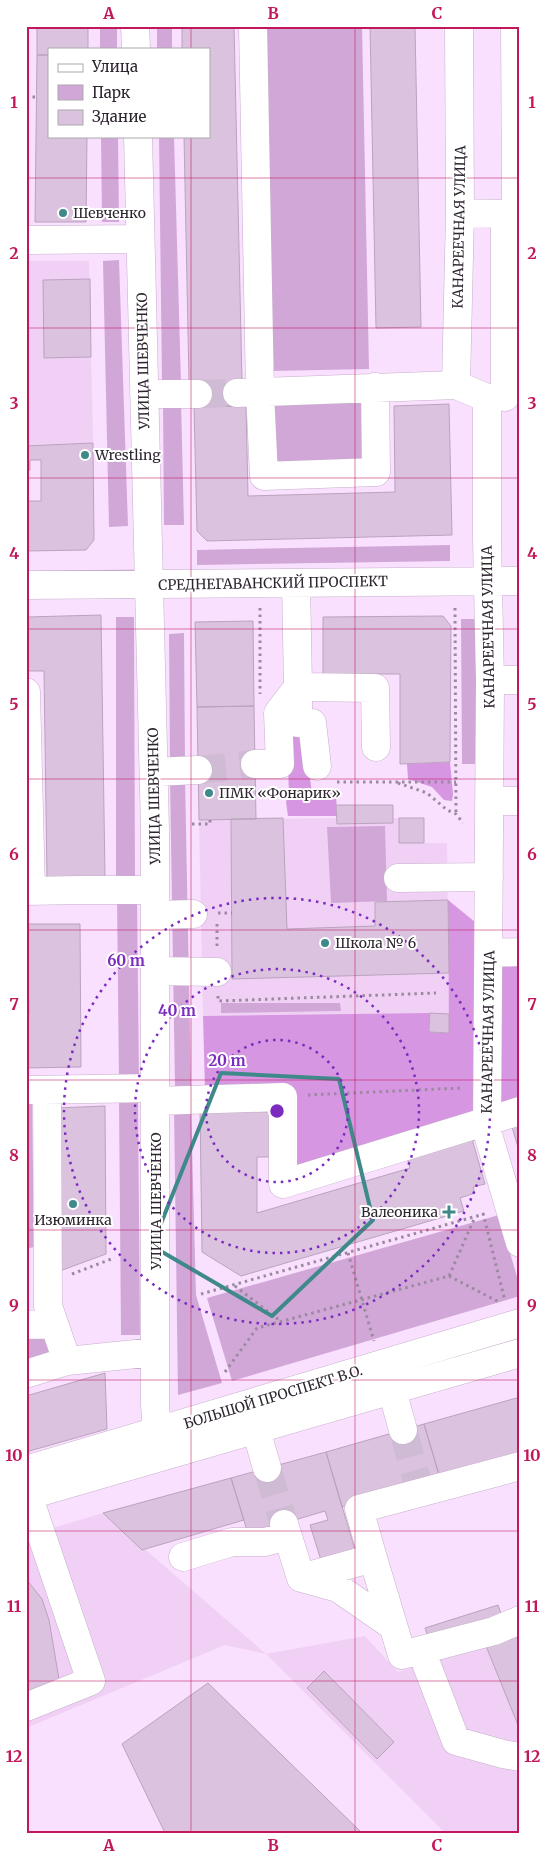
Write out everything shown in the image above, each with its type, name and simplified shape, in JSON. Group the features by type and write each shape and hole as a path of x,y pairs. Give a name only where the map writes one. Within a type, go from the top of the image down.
{"street":[{"path":"135,26 136,48"},
{"path":"253,26 248,393 264,476 376,472 375,387"},
{"name":"КАНАРЕЕЧНАЯ УЛИЦА","path":"456,385 460,213 459,26"},
{"path":"460,213 505,214 516,207 515,26"},
{"name":"УЛИЦА ШЕВЧЕНКО","path":"138,138 154,772 156,971 154,1405 161,1443"},
{"name":"КАНАРЕЕЧНАЯ УЛИЦА","path":"505,214 504,397 486,539 489,581 490,680 490,953 487,1131 497,1207 520,1243"},
{"path":"26,240 140,239"},
{"path":"248,393 456,385 504,397"},
{"path":"144,394 198,394"},
{"name":"СРЕДНЕГАВАНСКИЙ ПРОСПЕКТ","path":"26,585 520,581"},
{"path":"296,583 298,687 278,713 288,723 312,723 323,774"},
{"path":"490,680 520,680"},
{"path":"298,687 375,688 376,747"},
{"path":"26,692 29,891 80,890 205,914"},
{"path":"264,767 280,764 288,723"},
{"path":"154,772 198,770"},
{"path":"489,801 520,801"},
{"path":"398,878 489,877"},
{"path":"490,953 520,952"},
{"path":"156,971 218,972"},
{"path":"67,1361 48,1306 37,1090 283,1097 283,1184 520,1111"},
{"name":"БОЛЬШОЙ ПРОСПЕКТ В.О.","path":"27,1487 520,1323"},
{"path":"26,1325 54,1324"},
{"path":"26,1374 67,1361 155,1352"},
{"name":"БОЛЬШОЙ ПРОСПЕКТ В.О.","path":"161,1443 256,1430 520,1353"},
{"path":"392,1390 404,1430"},
{"path":"256,1430 267,1468"},
{"path":"520,1466 419,1488 359,1509 402,1655 494,1632 520,1620"},
{"path":"26,1707 91,1681 27,1487"},
{"path":"183,1557 232,1542 265,1542 286,1530 301,1578"},
{"path":"301,1578 373,1558"},
{"path":"301,1578 338,1588 393,1626"},
{"path":"421,1650 456,1741 520,1757"}],"path":[{"path":"26,97 36,97"},
{"path":"260,607 260,702"},
{"path":"455,608 456,814"},
{"path":"323,774 395,782 456,782"},
{"path":"395,782 427,793 447,810 456,814 465,825"},
{"path":"192,824 210,824 210,820"},
{"path":"205,914 218,972 218,1001 436,993"},
{"path":"283,1097 488,1086"},
{"path":"482,1214 497,1207"},
{"path":"201,1294 235,1286 482,1214 497,1207"},
{"path":"225,1372 257,1328 449,1276 507,1306 482,1214"},
{"path":"449,1276 475,1216"},
{"path":"348,1253 375,1345"},
{"path":"48,1283 114,1258"},
{"path":"235,1286 279,1321"}],"highlighted area":[{"path":"221,1073 339,1079 373,1220 272,1316 152,1246"}],"shaded area":[{"path":"26,261 89,261 93,443 26,446"},
{"path":"298,733 304,739 312,792 336,792 337,816 288,816 286,802 289,793 287,743 293,734"},
{"path":"450,762 452,801 444,800 432,787 408,779 407,764"},
{"name":"Школа № 6","path":"337,818 337,824 393,823 393,818 399,818 399,843 447,843 449,1014 203,1016 199,820"},
{"path":"448,900 475,922 475,1117 290,1174 205,1090 203,1016 430,1013 429,1032 449,1033"},
{"path":"499,956 520,956 520,1101 497,1107"},
{"path":"103,1513 266,1654 225,1645 26,1728 26,1536"},
{"path":"520,1632 520,1833 445,1833 266,1654 365,1636 398,1672 486,1646"}],"green space":[{"path":"100,26 117,26 117,48 100,48"},
{"path":"157,26 172,26 172,48 157,48"},
{"path":"264,26 362,26 369,369 270,371"},
{"path":"101,138 118,138 119,222 102,222"},
{"path":"159,138 174,138 181,384 162,383"},
{"path":"119,260 128,526 109,527 103,261"},
{"path":"365,399 367,461 273,464 270,403"},
{"path":"163,400 181,400 184,525 164,525"},
{"path":"450,545 450,561 197,565 197,550"},
{"path":"116,617 134,617 135,880 116,881"},
{"path":"461,619 480,619 481,764 462,764"},
{"path":"184,633 185,763 170,763 169,634"},
{"path":"170,778 185,778 191,1086 175,1087"},
{"path":"385,826 387,901 331,903 327,827"},
{"path":"117,897 137,897 139,1081 119,1081"},
{"path":"221,1003 340,1003 341,1011 221,1013"},
{"path":"26,1098 32,1098 34,1247 26,1249"},
{"path":"138,1098 140,1335 121,1335 119,1099"},
{"path":"191,1107 196,1295 222,1383 178,1395 174,1108"},
{"path":"499,1215 520,1287 520,1296 232,1381 207,1298"},
{"path":"46,1332 58,1356 26,1366 26,1336"}],"building":[{"path":"37,26 88,26 88,48 48,48 48,55 37,55"},
{"path":"182,26 234,26 242,381 237,406 199,406 189,382 184,138 210,138 210,48 182,48"},
{"path":"370,26 415,26 421,327 376,328"},
{"path":"37,55 48,55 48,138 87,138 86,222 35,222"},
{"path":"90,279 91,357 44,358 43,280"},
{"path":"449,404 452,535 207,541 197,531 194,407 246,406 248,496 395,492 394,406"},
{"path":"93,443 94,540 86,550 26,551 26,501 41,501 41,460 30,460 30,470 26,470 26,446"},
{"path":"101,615 105,878 47,878 44,671 26,671 26,617"},
{"path":"443,616 451,626 450,762 400,764 400,674 323,674 323,617"},
{"path":"253,621 254,706 197,707 195,622"},
{"path":"254,706 256,819 199,820 197,707"},
{"path":"336,805 393,805 393,823 337,824"},
{"path":"283,818 287,929 375,926 375,902 448,900 449,973 232,979 231,819"},
{"path":"399,818 424,818 424,843 399,843"},
{"path":"26,924 80,924 81,1067 26,1068 26,1014 29,1014"},
{"path":"430,1013 449,1014 449,1033 429,1032"},
{"path":"105,1106 106,1254 57,1272 56,1108"},
{"path":"274,1107 273,1157 257,1157 257,1213 410,1168 405,1151 472,1139 485,1184 473,1187 475,1193 460,1198 464,1211 241,1276 202,1252 200,1108"},
{"path":"520,1125 520,1154 512,1127"},
{"path":"105,1373 107,1429 26,1452 26,1396"},
{"path":"520,1397 520,1454 440,1478 424,1424"},
{"path":"424,1424 440,1478 342,1507 326,1452"},
{"path":"326,1452 358,1560 324,1570 310,1525 328,1520 325,1511 248,1534 231,1478"},
{"path":"231,1478 244,1520 142,1550 103,1513"},
{"path":"26,1579 42,1599 49,1620 59,1679 26,1692"},
{"path":"498,1605 503,1620 430,1643 425,1628"},
{"path":"520,1632 520,1730 486,1646"},
{"path":"324,1671 394,1742 377,1759 307,1688"},
{"path":"208,1683 362,1833 165,1833 122,1744"}],"tunnel":[{"path":"198,394 237,393"},
{"path":"198,770 255,764"},
{"path":"403,1430 418,1484"},
{"path":"267,1468 284,1524"}],"place":[{"name":"Шевченко","path":"63,213"},
{"name":"Wrestling","path":"85,455"},
{"name":"ПМК «Фонарик»","path":"209,793"},
{"name":"Школа № 6","path":"325,943"},
{"name":"Изюминка","path":"73,1204"},
{"name":"Валеоника","path":"449,1212"}]}
